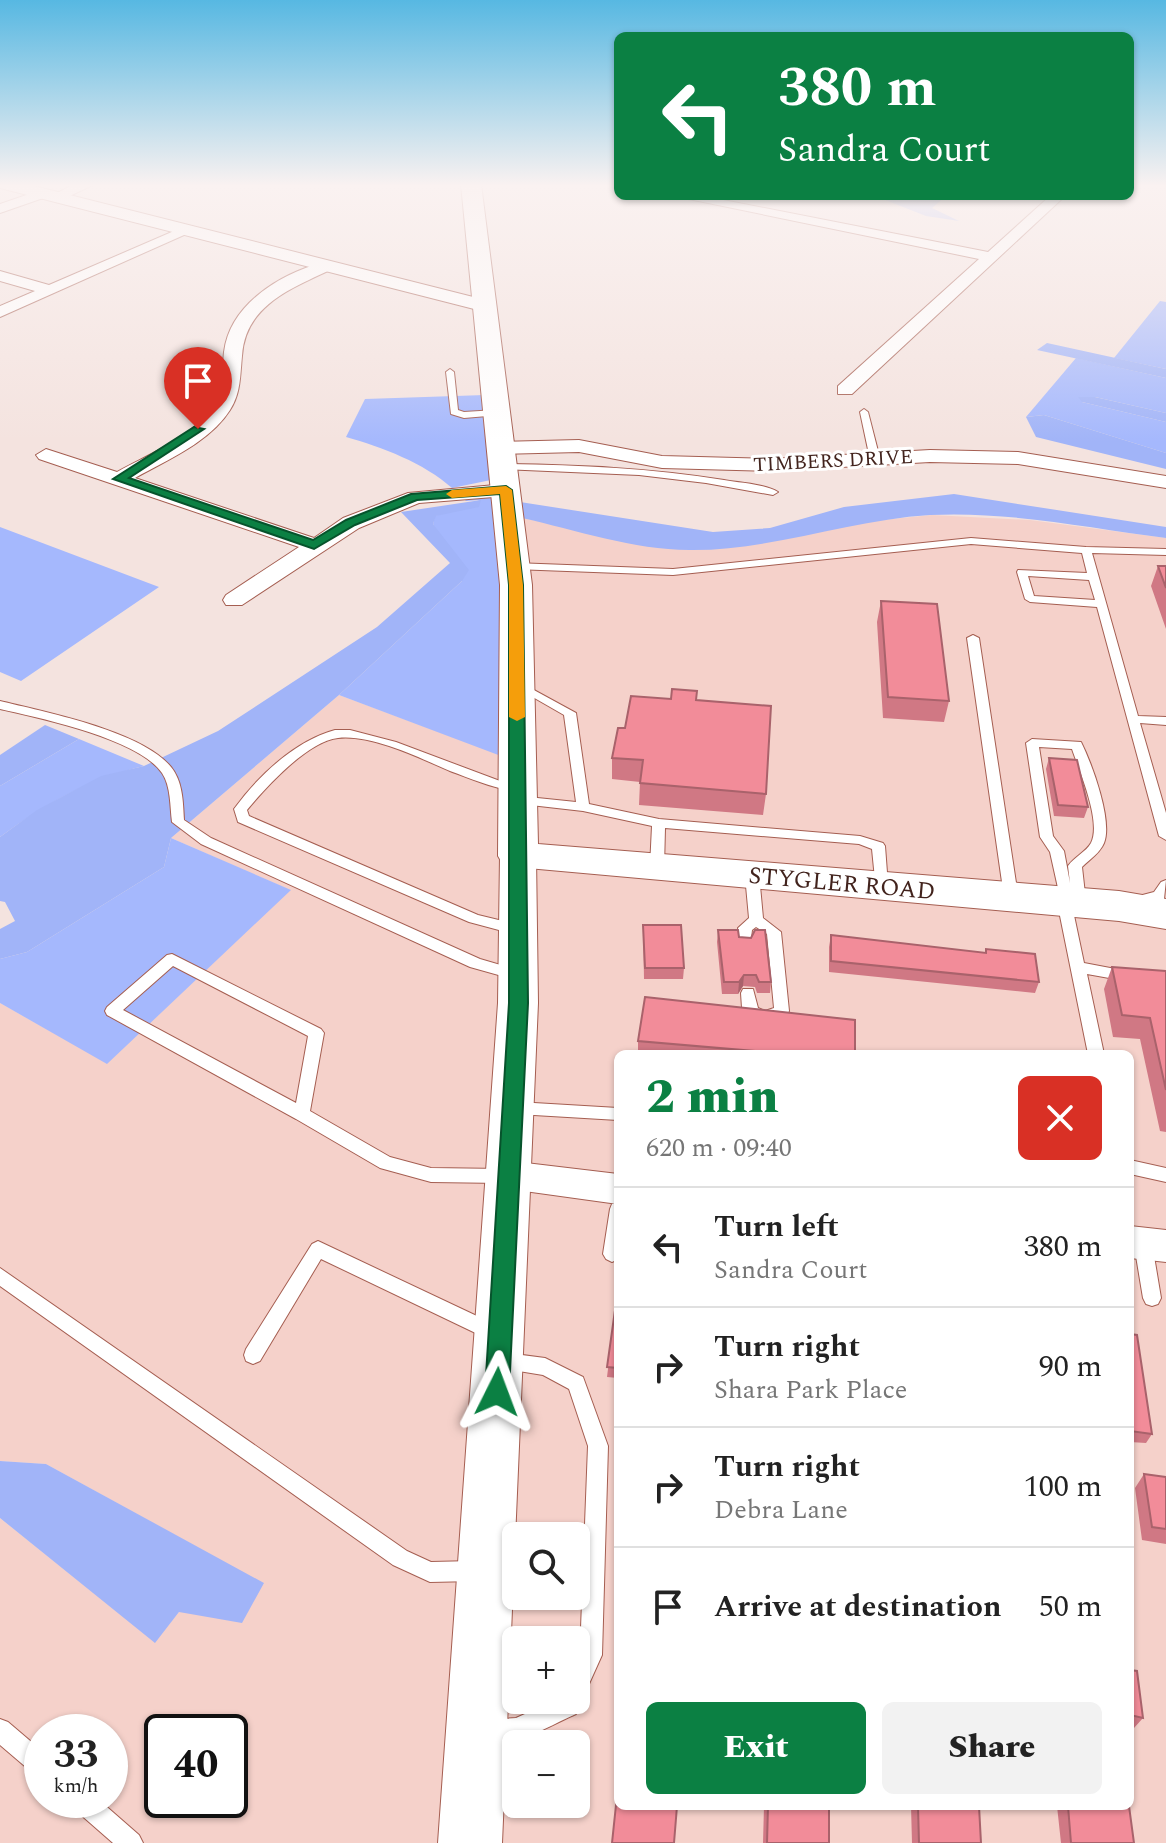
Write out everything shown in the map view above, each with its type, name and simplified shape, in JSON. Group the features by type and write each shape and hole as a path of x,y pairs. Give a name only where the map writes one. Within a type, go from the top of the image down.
{"main road":[{"path":"479,270 514,566 518,856"},
{"name":"STYGLER ROAD","path":"518,856 1011,896 1073,898 1166,914"}],"street":[{"path":"0,312 95,270"},
{"path":"119,479 177,445 219,413 234,384 234,335 238,321 262,298 318,270"},
{"path":"337,270 482,305"},
{"path":"845,390 976,270"},
{"path":"0,276 49,290"},
{"name":"TIMBERS DRIVE","path":"234,600 351,523 415,497 571,445 662,462 770,465 875,459 1018,458 1166,482"},
{"path":"46,455 314,545"},
{"path":"470,1843 513,1108 518,856"},
{"path":"509,1176 614,1189"}],"lane":[{"path":"450,372 454,412 496,413"},
{"path":"864,412 875,459"},
{"path":"503,468 559,467 695,478 773,492"},
{"path":"514,566 673,572 971,541 1086,550 1166,552"},
{"path":"1086,550 1166,836"},
{"path":"1093,577 1022,572 1030,599 1101,604"},
{"path":"973,638 1011,896"},
{"path":"517,684 570,713 583,807"},
{"path":"0,705 79,724 154,759 165,768 174,785 178,822 206,841 475,963 518,953"},
{"path":"1132,719 1166,721"},
{"path":"518,953 474,919 243,819 240,809 317,739 337,733 362,735 517,793 583,807 659,823 860,840 878,846 881,886"},
{"path":"1073,898 1063,885 1057,851 1047,837 1032,743 1077,745 1101,833 1096,847 1075,866 1073,898 1078,967 1095,1050"},
{"path":"657,867 659,823"},
{"path":"752,875 756,920"},
{"path":"1119,906 1159,896 1166,885"},
{"path":"745,942 745,928 756,920"},
{"path":"748,993 749,1008 755,1014 772,1016 782,1011 774,932 756,920"},
{"path":"302,1114 316,1033 172,959 112,1011 386,1163 431,1175 509,1176"},
{"path":"1078,967 1137,977"},
{"path":"513,1108 614,1114"},
{"path":"1134,1168 1166,1175"},
{"path":"612,1254 614,1239"},
{"path":"1146,1244 1152,1298"},
{"path":"253,1355 318,1249 499,1348 576,1383 598,1446 590,1657"},
{"path":"0,1276 400,1558 430,1572 487,1571"},
{"path":"477,1732 517,1729 550,1714"},
{"path":"0,1730 24,1751"},
{"path":"102,1818 131,1843"}],"shaded area":[{"path":"1160,301 1166,302 1166,369 1114,358"},
{"path":"1047,343 1166,369 1166,378 1037,350"},
{"path":"1076,358 1166,378 1166,413 1095,397 1082,402 1166,422 1166,453 1044,415 1026,417"},
{"path":"485,395 491,480 452,488 402,457 346,437 365,399"},
{"path":"1078,397 1095,397 1166,413 1166,422 1082,402"},
{"path":"1044,415 1166,453 1166,469 1036,437 1026,417"},
{"path":"954,494 1166,527 1166,538 1019,518 959,514 900,518 749,546 668,549 626,543 522,518 520,502 713,532 770,528 844,507"},
{"path":"461,496 492,498 505,566 501,756 339,695 462,581 433,524 435,516 480,500 466,501"},
{"path":"481,500 479,507 436,516 433,524 469,570 462,581 339,695 171,838 164,867 27,952 0,959 0,929 15,921 5,902 0,901 0,837 37,810 101,776 144,766 218,731 377,627 450,563 401,512"},
{"path":"932,515 1030,520 1166,538 1166,1843 0,1843 0,1518 155,1642 179,1612 264,1584 46,1464 0,1461 0,1003 107,1063 290,890 171,838 339,695 501,755 522,518 688,550 852,523"},
{"path":"0,527 159,587 21,681 0,672"},
{"path":"45,725 79,739 0,786 0,755"},
{"path":"79,739 144,766 68,794 0,837 0,786"},
{"path":"171,838 291,890 107,1064 0,1003 0,959 27,952 164,867"},
{"path":"0,1461 46,1464 264,1583 242,1623 179,1612 155,1643 0,1518"}],"building":[{"path":"1158,566 1166,566 1166,588"},
{"path":"881,601 937,604 949,701 888,697"},
{"path":"672,689 697,691 696,700 771,706 766,794 640,783 643,760 612,758 618,728 625,728 631,696 671,699"},
{"path":"1049,758 1077,760 1088,807 1058,805"},
{"path":"643,925 681,925 684,968 645,968"},
{"path":"718,930 738,930 739,937 751,938 755,930 765,930 771,982 759,982 756,975 744,975 739,982 724,982"},
{"path":"831,935 986,953 986,949 1035,954 1039,982 831,961"},
{"path":"1112,967 1166,971 1166,1090 1150,1018 1122,1015"},
{"path":"645,997 855,1020 855,1050 742,1050 638,1041"},
{"path":"614,1317 614,1368 607,1367"},
{"path":"1134,1335 1137,1335 1152,1434 1134,1432"},
{"path":"1144,1474 1166,1477 1166,1529 1152,1527"},
{"path":"1134,1671 1137,1671 1143,1718 1134,1716"},
{"path":"615,1810 677,1810 674,1843 612,1843"},
{"path":"768,1810 829,1810 829,1843 767,1843"},
{"path":"918,1810 979,1810 981,1843 919,1843"},
{"path":"1068,1810 1130,1810 1134,1843 1071,1843"}],"slow traffic":[{"path":"452,494 506,490 516,585 517,717"}],"route":[{"path":"198,429 119,479 314,545 351,523 415,497 506,490 516,585 518,1003 497,1392"}]}
